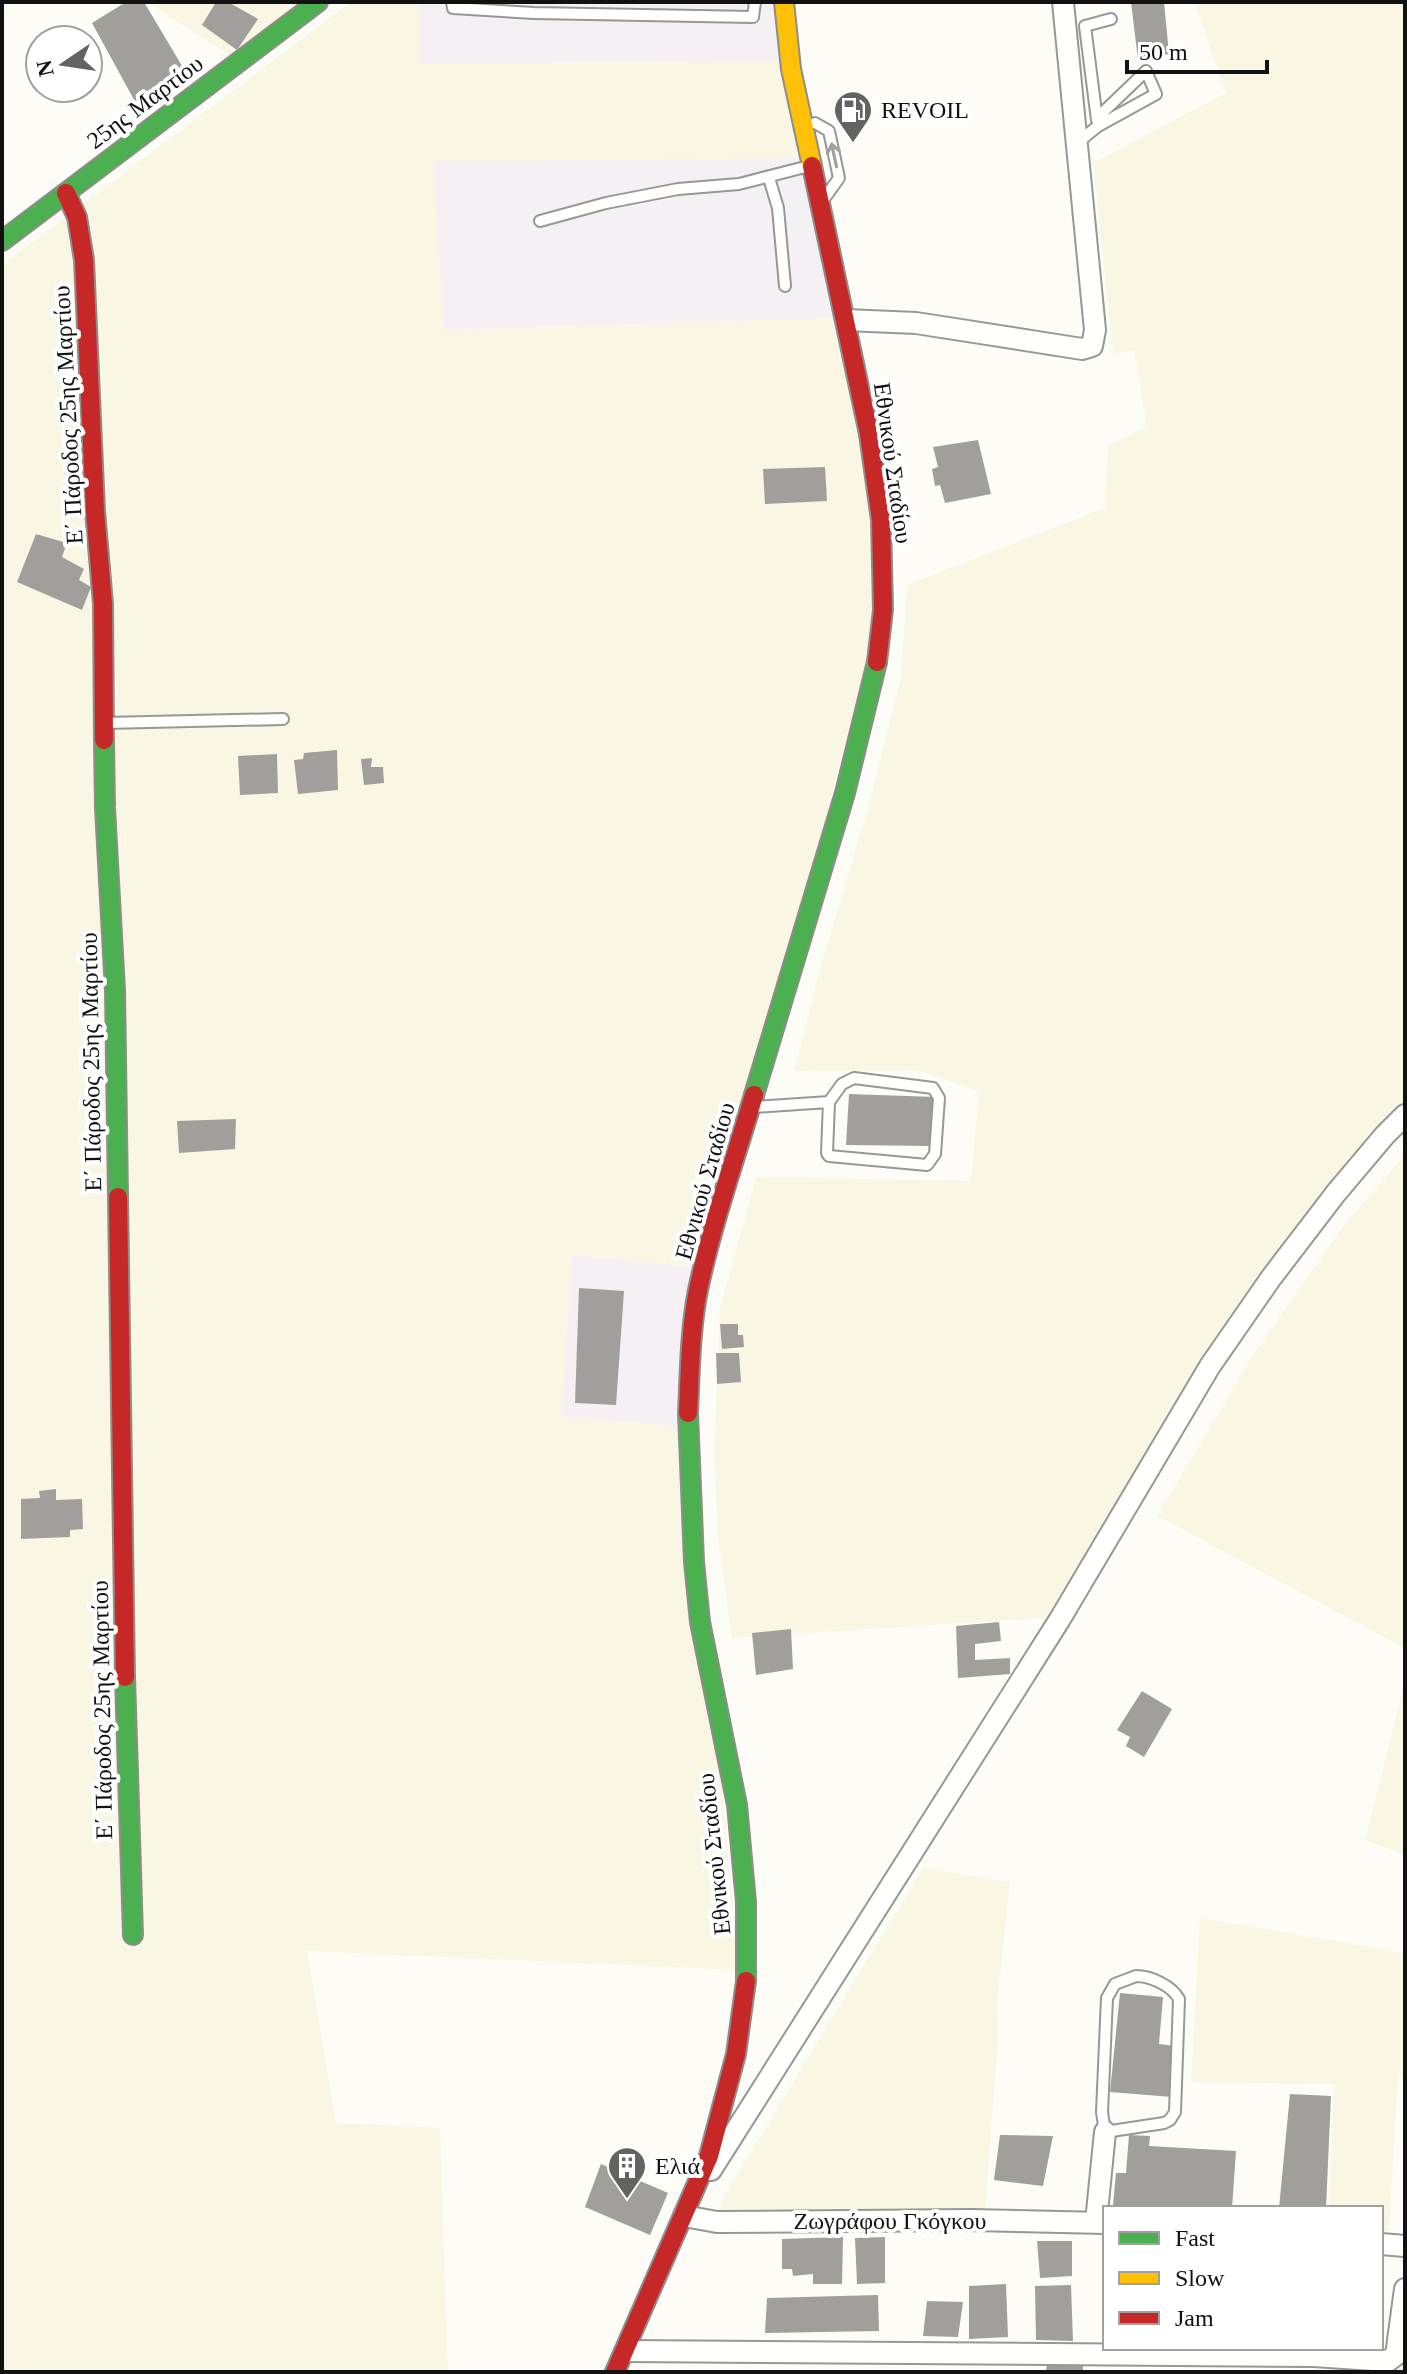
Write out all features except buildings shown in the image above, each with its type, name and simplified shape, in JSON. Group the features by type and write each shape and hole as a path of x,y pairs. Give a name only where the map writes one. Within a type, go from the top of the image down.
{"street":[{"name":"25ης Μαρτίου","path":"2,241 318,2"},
{"name":"Εθνικού Σταδίου","path":"615,2372 626,2351 655,2271 687,2210 709,2156 736,2054 746,1988 743,1858 737,1805 700,1622 694,1562 688,1426 691,1342 698,1292 710,1242 845,793 876,668 883,610 881,520 869,434 791,69 784,2"},
{"path":"846,320 916,323 1082,349 1092,346 1095,330 1063,2"},
{"name":"Ε΄ Πάροδος 25ης Μαρτίου","path":"66,193 75,205 80,222 84,260 95,511 103,604 103,723 115,1006 124,1668 133,1935"},
{"path":"687,2210 1060,1619 1210,1366 1271,1278 1336,1193 1405,1115"},
{"name":"Ζωγράφου Γκόγκου","path":"687,2210 717,2222 971,2220 1100,2223 1105,2132"},
{"path":"1383,2244 1405,2246"},
{"path":"626,2351 1017,2363 1314,2356 1388,2361 1396,2355 1405,2289"}],"lane":[{"path":"452,2 453,8 534,13 753,17 755,2"},
{"path":"1098,122 1085,26 1111,19"},
{"path":"1076,143 1146,71 1156,94 1098,122"},
{"path":"815,123 829,131 839,178 820,205"},
{"path":"540,221 606,203 678,189 739,184 811,165"},
{"path":"769,178 778,208 785,286"},
{"path":"103,723 283,719"},
{"path":"854,1078 933,1088 939,1098 932,1161 927,1165 833,1158 827,1153 829,1102 842,1084 854,1078"},
{"path":"751,1107 829,1102"},
{"path":"1136,1976 1146,1976 1175,1992 1179,1999 1175,2112 1164,2123 1105,2132 1102,2112 1107,1998 1115,1984 1136,1976"}],"shaded area":[{"path":"146,2 303,2 231,56"},
{"path":"351,2 420,2 420,64 780,61 808,158 433,161 444,330 842,318 860,401 877,624 705,1268 572,1254 561,1417 684,1427 739,1970 307,1951 336,2123 440,2128 448,2372 2,2372 2,265"},
{"path":"420,2 773,2 780,61 420,64"},
{"path":"1194,2 1405,2 1405,1104 1375,1136 1053,1617 732,1638 718,1539 714,1455 720,1308 756,1177 971,1181 979,1091 917,1070 794,1071 820,969 870,801 901,678 907,585 1105,508 1108,446 1147,427 1134,350 1113,354 1093,163 1226,93"},
{"path":"808,158 842,318 444,330 432,161"},
{"path":"1405,1155 1405,1648 1157,1516 1249,1361 1344,1225"},
{"path":"572,1254 705,1268 684,1427 561,1417"},
{"path":"1405,1681 1405,1855 1365,1840"},
{"path":"923,1868 1010,1882 997,2003 998,2041 985,2212 721,2216 718,2209 724,2196"},
{"path":"1200,1918 1405,1953 1405,2077 1398,2077 1389,2231 1383,2231 1383,2206 1329,2206 1334,2084 1191,2082"}],"traffic: fast":[{"path":"2,241 318,2"},
{"path":"754,1095 845,793 877,662"},
{"path":"104,740 115,990 118,1197"},
{"path":"688,1413 694,1562 700,1622 737,1805 746,1902 746,1981"},
{"path":"125,1677 133,1935"}],"traffic: slow":[{"path":"784,2 791,69 812,166"}],"traffic: jam":[{"path":"812,166 869,434 881,520 883,610 877,662"},
{"path":"66,193 77,217 84,260 95,511 103,604 104,740"},
{"path":"688,1413 698,1290 754,1095"},
{"path":"118,1197 125,1677"},
{"path":"615,2372 709,2156 736,2054 746,1981"}],"place":[{"name":"REVOIL","path":"853,144"},
{"name":"Ελιά","path":"627,2200"}]}
